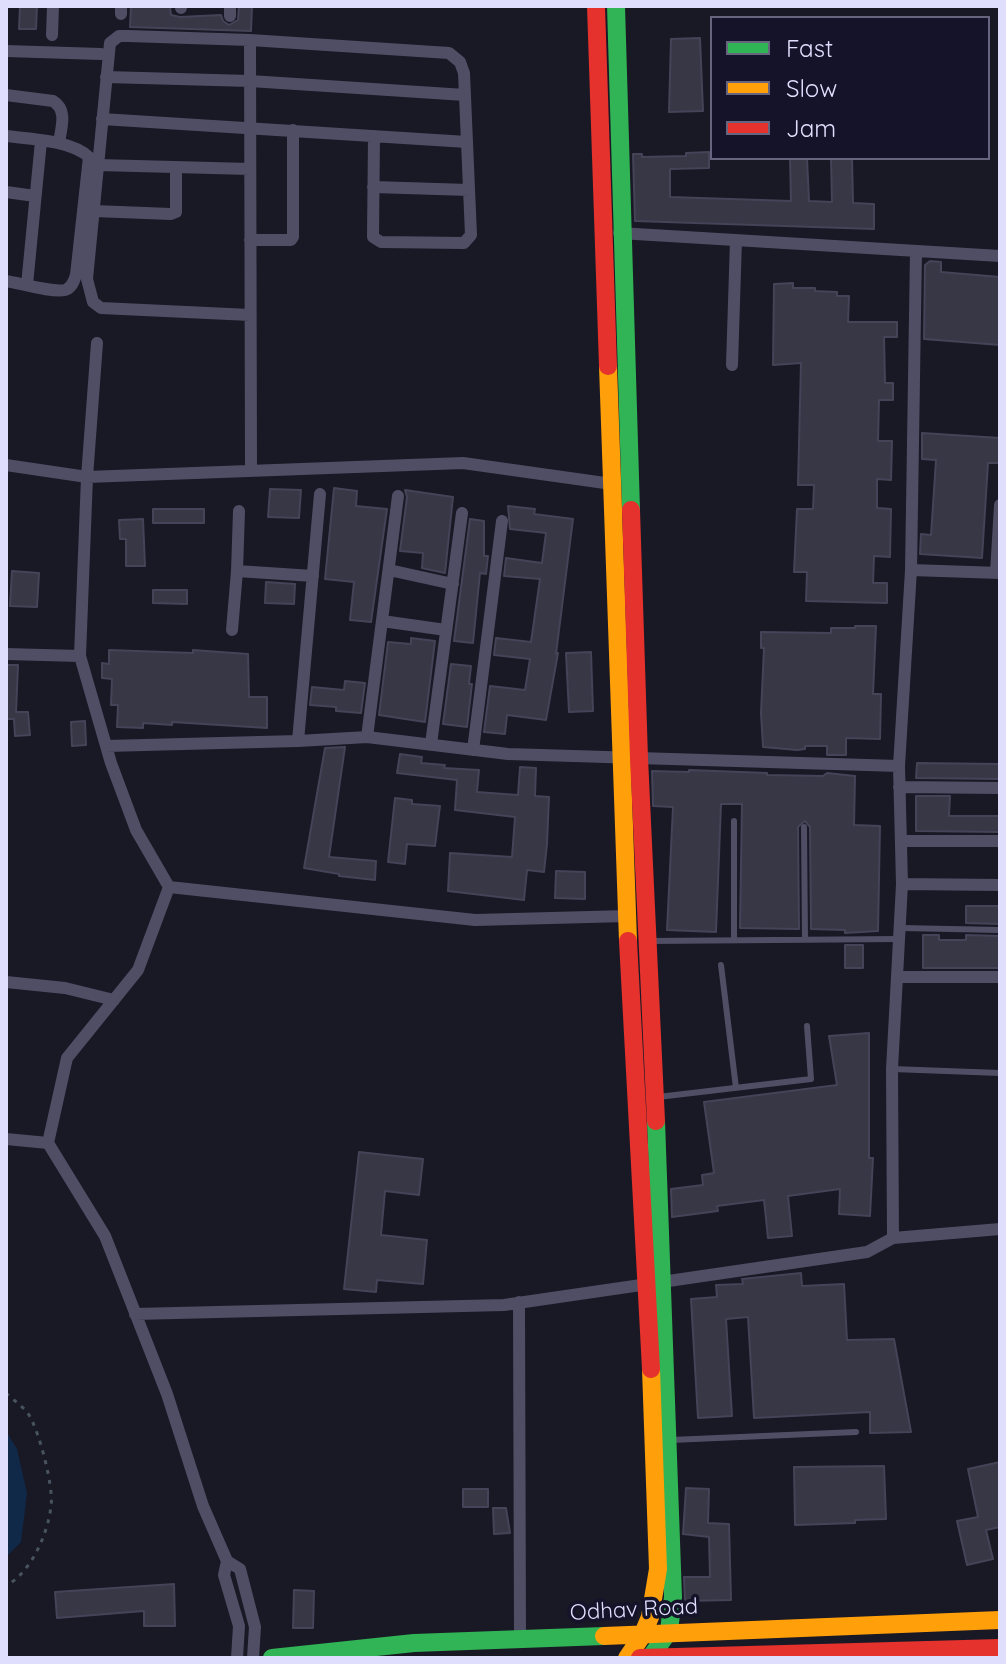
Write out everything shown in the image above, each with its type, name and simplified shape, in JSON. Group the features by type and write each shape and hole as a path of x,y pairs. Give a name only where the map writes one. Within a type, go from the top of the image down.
{"street":[{"path":"52,35 53,6"},
{"path":"596,6 612,484 630,758 647,941 654,1097 658,1569 653,1611 645,1634 627,1658"},
{"path":"616,6 623,233 630,758 627,916 667,1440 673,1597 669,1631 650,1658"},
{"path":"250,315 101,308 93,302 87,279 110,43 119,36 250,40 449,53 460,62 464,73 471,235 464,243 381,242 373,237 374,136"},
{"path":"250,40 251,470"},
{"path":"6,51 101,54"},
{"path":"106,77 250,81 465,95"},
{"path":"6,95 59,104 63,112 59,143"},
{"path":"102,119 467,142"},
{"path":"250,240 291,240 293,237 293,130"},
{"path":"6,136 59,143 79,149 89,157 76,275 71,285 64,290 6,281"},
{"path":"27,285 41,141"},
{"path":"98,165 250,169"},
{"path":"94,211 176,212 176,167"},
{"path":"373,187 469,190"},
{"path":"6,192 35,196"},
{"path":"603,232 1000,256"},
{"path":"732,365 736,240"},
{"path":"893,1238 892,1069 902,884 899,766 911,570 916,251"},
{"path":"97,343 87,477 80,656 106,746 136,830 169,887"},
{"path":"6,465 87,477 463,463 612,484"},
{"path":"298,741 320,494"},
{"path":"367,737 398,496"},
{"path":"911,570 998,573 1000,505"},
{"path":"232,630 239,511"},
{"path":"431,744 462,513"},
{"path":"473,750 502,521"},
{"path":"389,570 453,584"},
{"path":"237,571 313,576"},
{"path":"382,621 446,630"},
{"path":"6,654 80,656"},
{"path":"106,746 367,737 508,754 899,766"},
{"path":"899,787 1000,788"},
{"path":"901,841 1000,841"},
{"path":"902,884 1000,885"},
{"path":"169,887 475,920 627,916"},
{"path":"169,887 138,970 67,1058 48,1143 105,1236 167,1394 203,1506 227,1561 240,1569 255,1627 253,1658"},
{"path":"898,977 1000,977"},
{"path":"6,982 65,988 114,1000"},
{"path":"6,1139 48,1143"},
{"path":"135,1314 519,1302 867,1252 893,1238 1000,1229"},
{"path":"519,1302 520,1639"},
{"path":"227,1561 224,1575 239,1626 237,1658"},
{"name":"Odhav Road","path":"272,1658 414,1643 1000,1620"},
{"path":"640,1658 945,1654 1000,1648"}],"lane":[{"path":"734,821 734,940"},
{"path":"804,827 805,939"},
{"path":"647,941 805,939 1000,930"},
{"path":"721,965 736,1088"},
{"path":"654,1097 811,1079 807,1026"},
{"path":"892,1069 1000,1073"},
{"path":"667,1440 856,1432"}],"path":[{"path":"6,1393 29,1414 44,1453 52,1504 40,1546 15,1581 6,1586"}],"water":[{"path":"6,1431 17,1449 27,1493 21,1542 6,1557"}],"building":[{"path":"20,6 37,6 36,29 19,29"},
{"path":"131,6 170,6 171,15 180,17 221,15 229,25 238,20 239,6 252,6 251,31 130,27"},
{"path":"700,38 703,111 669,112 671,39"},
{"path":"709,152 709,168 670,169 670,197 791,201 790,160 807,160 809,201 832,202 831,160 852,160 853,203 874,204 874,229 635,221 633,154 642,154 642,157 686,156 686,153"},
{"path":"930,261 941,262 941,272 1000,277 1000,345 924,339 925,265"},
{"path":"793,283 793,288 815,288 815,291 849,296 848,322 897,322 897,337 884,337 885,383 893,383 893,400 879,400 878,441 892,441 891,480 877,479 877,508 891,509 890,557 874,556 873,583 887,583 887,603 806,601 807,572 794,572 797,509 813,509 814,485 798,485 801,363 773,365 774,284"},
{"path":"922,433 1000,438 1000,463 988,463 982,558 920,554 921,534 931,535 936,460 922,459"},
{"path":"334,488 357,491 356,506 387,509 371,622 350,620 354,582 325,579"},
{"path":"270,489 301,490 299,518 268,517"},
{"path":"405,490 453,497 445,573 422,568 423,553 400,551 407,497"},
{"path":"508,506 535,509 534,514 573,519 558,653 546,720 507,715 505,734 484,732 490,686 525,690 530,659 494,655 496,638 531,642 540,579 504,576 506,558 542,563 546,533 510,529"},
{"path":"153,509 204,509 204,523 153,523"},
{"path":"143,519 145,566 126,566 126,539 120,539 119,520"},
{"path":"470,519 484,521 484,556 488,556 486,574 480,573 473,643 454,641"},
{"path":"12,571 39,573 37,607 10,606"},
{"path":"266,582 295,584 294,604 265,603"},
{"path":"153,590 187,590 187,604 153,603"},
{"path":"876,626 873,694 881,694 880,739 846,738 846,755 827,755 827,746 805,746 805,749 797,750 763,747 764,648 761,648 761,632 831,633 831,628"},
{"path":"411,638 435,641 425,722 379,715 388,642 411,644"},
{"path":"109,650 193,653 193,650 248,654 249,697 267,697 267,728 172,722 172,725 143,723 143,728 117,727 118,705 111,705 112,679 102,678 102,663 109,664"},
{"path":"591,652 593,711 569,712 566,653"},
{"path":"451,664 471,666 467,727 443,724"},
{"path":"6,665 18,665 16,712 28,712 30,735 15,736 14,719 6,719"},
{"path":"345,681 365,683 361,713 310,705 312,687 344,690"},
{"path":"85,721 86,745 72,746 71,722"},
{"path":"345,747 329,857 376,861 375,880 304,868 325,748"},
{"path":"400,754 422,757 421,763 445,765 444,768 479,770 477,792 518,795 520,767 536,768 535,796 549,797 547,844 544,872 527,870 524,900 448,891 450,853 512,857 515,817 455,810 457,780 397,773"},
{"path":"917,763 1000,764 1000,779 916,778"},
{"path":"652,771 855,776 854,825 880,826 878,931 845,933 845,930 811,929 810,827 805,821 798,827 799,929 740,928 742,804 721,804 716,932 667,930 673,807 653,806"},
{"path":"916,796 950,796 949,816 1000,816 1000,832 916,831"},
{"path":"395,798 412,800 412,804 440,806 435,846 407,844 405,864 388,862"},
{"path":"556,871 585,872 585,899 555,898"},
{"path":"966,906 1000,906 1000,924 966,923"},
{"path":"923,935 939,935 939,940 966,940 966,935 1000,936 1000,968 923,968"},
{"path":"845,945 863,945 863,968 845,968"},
{"path":"869,1033 869,1158 873,1158 870,1216 839,1214 840,1189 788,1196 792,1236 768,1238 764,1200 717,1206 718,1211 672,1217 671,1189 703,1185 702,1175 714,1173 704,1102 837,1085 829,1036"},
{"path":"359,1152 423,1159 419,1195 385,1191 381,1235 427,1240 423,1284 377,1280 376,1292 344,1289"},
{"path":"801,1273 802,1286 844,1284 847,1340 894,1339 911,1432 870,1433 870,1412 754,1418 748,1317 726,1319 732,1416 698,1418 691,1299 717,1297 716,1285 743,1284 742,1279"},
{"path":"1000,1462 1000,1527 986,1530 993,1559 967,1565 957,1521 978,1517 968,1469"},
{"path":"884,1466 886,1519 795,1525 794,1467"},
{"path":"686,1488 709,1489 708,1523 729,1524 731,1600 685,1601 684,1577 710,1577 709,1537 683,1534"},
{"path":"463,1489 488,1489 488,1507 463,1507"},
{"path":"493,1508 506,1508 510,1533 494,1534"},
{"path":"174,1584 175,1626 144,1626 144,1611 57,1618 55,1592"},
{"path":"294,1590 314,1591 313,1628 293,1628"}],"traffic: fast":[{"path":"616,6 631,510"},
{"path":"650,1658 669,1631 673,1597 656,1121"},
{"path":"272,1658 414,1643 604,1636"}],"traffic: slow":[{"path":"608,366 628,941"},
{"path":"627,1658 650,1617 658,1569 651,1369"},
{"path":"604,1636 1000,1620"}],"traffic: jam":[{"path":"596,6 608,366"},
{"path":"631,510 656,1121"},
{"path":"628,941 651,1369"},
{"path":"640,1658 1000,1648"}]}
